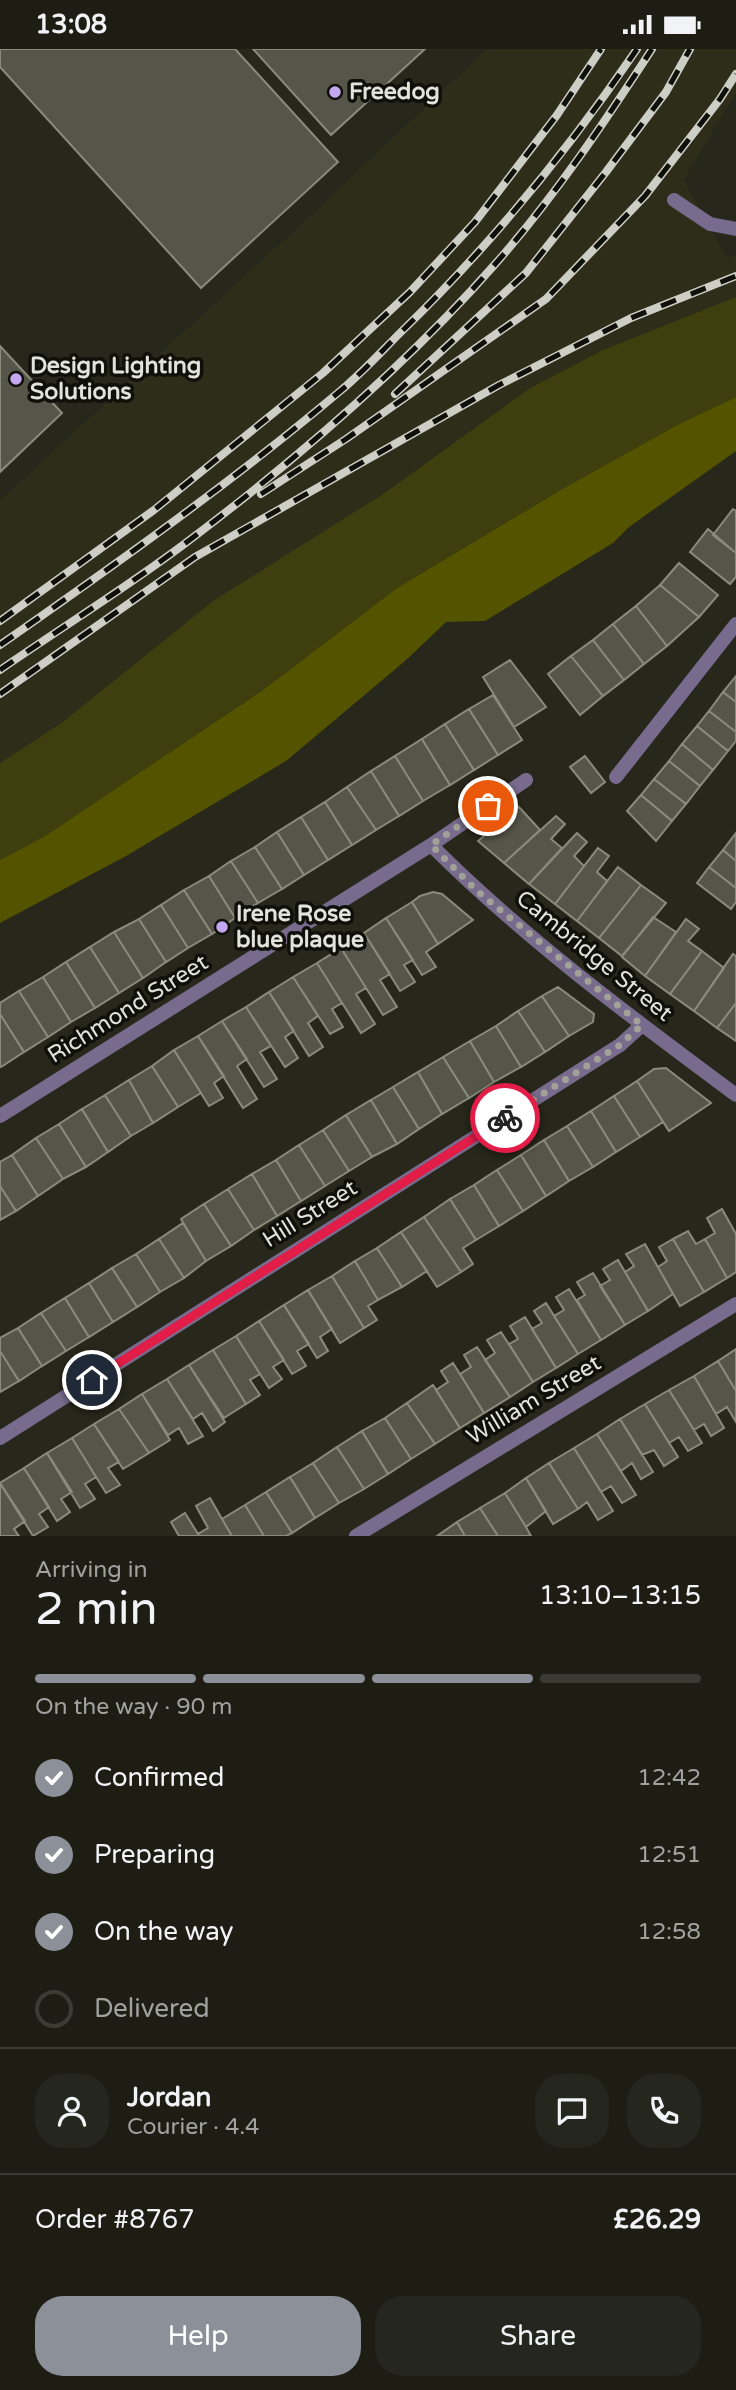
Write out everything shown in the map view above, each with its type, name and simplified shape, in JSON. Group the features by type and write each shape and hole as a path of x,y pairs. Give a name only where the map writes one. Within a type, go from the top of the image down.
{"street":[{"path":"674,200 710,224 736,229"},
{"path":"616,777 736,624"},
{"name":"Richmond Street","path":"0,1116 431,845 526,780"},
{"name":"Cambridge Street","path":"431,845 477,891 642,1025 736,1095"},
{"name":"Hill Street","path":"0,1438 620,1045 642,1025"},
{"name":"William Street","path":"356,1536 736,1304"}],"shaded area":[{"path":"487,49 736,49 736,93 684,180 727,258 736,255 736,297 603,350 530,388 64,721 0,763 0,500 308,218"},
{"path":"736,297 736,397 679,424 564,488 397,588 263,690 45,836 0,860 0,763 64,721 213,601 380,496 530,388 603,350"},
{"path":"736,397 736,451 629,527 613,543 485,621 446,622 405,661 286,761 126,856 0,923 0,860 45,836 263,690 397,588 564,488 679,424"}],"building":[{"path":"0,49 235,49 338,162 201,288 0,67"},
{"name":"Freedog","path":"253,49 425,49 331,135"},
{"name":"Design Lighting Solutions","path":"0,346 62,413 0,472"},
{"path":"733,509 736,511 736,553 713,535"},
{"path":"708,529 736,553 736,577 730,584 690,552"},
{"path":"679,563 718,595 699,617 660,585"},
{"path":"660,585 699,617 667,646 636,606"},
{"path":"636,606 667,646 644,664 613,624"},
{"path":"613,624 644,664 624,680 593,640"},
{"path":"593,640 624,680 603,696 571,656"},
{"path":"571,656 603,696 580,715 548,674"},
{"path":"510,660 546,707 514,727 483,677"},
{"path":"736,676 736,702 723,692"},
{"path":"723,692 736,702 736,732 709,711"},
{"path":"493,695 522,740 498,755 469,709"},
{"path":"469,709 498,755 474,770 445,724"},
{"path":"709,711 736,732 736,741 728,751 697,726"},
{"path":"445,724 474,770 450,785 422,739"},
{"path":"697,726 728,751 713,770 682,744"},
{"path":"422,739 450,785 423,801 395,756"},
{"path":"682,744 713,770 700,786 669,761"},
{"path":"395,756 423,801 399,816 371,771"},
{"path":"585,756 605,782 591,793 570,767"},
{"path":"669,761 700,786 686,804 654,779"},
{"path":"371,771 399,816 376,830 347,787"},
{"path":"654,779 686,804 672,821 641,795"},
{"path":"347,787 376,830 352,845 325,802"},
{"path":"641,795 672,821 656,841 627,811"},
{"path":"325,802 352,845 328,860 301,817"},
{"path":"519,807 540,830 504,863 478,841"},
{"path":"556,816 565,824 551,839 562,848 529,884 504,863"},
{"path":"301,817 328,860 304,875 277,832"},
{"path":"277,832 304,875 282,889 255,847"},
{"path":"577,833 587,842 574,856 584,866 555,904 529,884"},
{"path":"736,833 736,861 723,850"},
{"path":"255,847 282,889 258,903 231,861"},
{"path":"598,848 609,856 597,872 607,881 577,921 555,904"},
{"path":"723,850 736,861 736,888 709,867"},
{"path":"231,861 258,903 235,918 209,876"},
{"path":"618,867 641,885 599,938 577,921"},
{"path":"709,867 736,888 736,902 731,909 697,883"},
{"path":"209,876 235,918 212,934 184,890"},
{"path":"641,885 666,903 622,956 599,938"},
{"path":"184,890 212,934 188,948 161,905"},
{"path":"433,892 442,894 473,920 438,944 412,902"},
{"path":"412,902 438,944 426,952 436,967 422,975 386,918"},
{"path":"161,905 188,948 166,962 139,919"},
{"path":"653,917 676,932 645,976 622,957"},
{"path":"386,918 413,960 404,965 415,982 400,991 364,933"},
{"path":"139,919 166,962 143,978 114,932"},
{"path":"686,919 699,929 688,941 702,951 670,994 645,976"},
{"path":"114,932 143,978 119,993 90,947"},
{"path":"364,933 390,974 380,980 397,1007 383,1015 341,948"},
{"path":"90,947 119,993 95,1008 66,962"},
{"path":"341,948 366,988 356,994 375,1024 361,1033 317,963"},
{"path":"702,951 724,968 694,1011 670,994"},
{"path":"733,954 736,956 736,1003 717,1028 694,1011"},
{"path":"66,962 95,1008 71,1022 43,977"},
{"path":"317,963 342,1003 332,1009 343,1027 330,1034 293,977"},
{"path":"43,977 71,1022 48,1037 19,991"},
{"path":"293,977 318,1016 308,1023 323,1047 309,1056 269,992"},
{"path":"558,987 594,1014 593,1022 569,1036 542,996"},
{"path":"19,991 48,1037 24,1052 0,1014 0,1003"},
{"path":"269,992 294,1031 285,1037 298,1058 285,1067 246,1007"},
{"path":"542,996 569,1036 545,1052 518,1011"},
{"path":"736,1003 736,1041 717,1028"},
{"path":"246,1007 271,1046 260,1052 277,1079 264,1087 222,1021"},
{"path":"518,1011 545,1052 521,1067 496,1026"},
{"path":"0,1014 24,1052 1,1067 0,1066"},
{"path":"222,1021 247,1059 237,1066 257,1099 243,1108 198,1036"},
{"path":"496,1026 521,1067 494,1082 470,1041"},
{"path":"198,1036 224,1076 214,1083 223,1098 209,1106 174,1050"},
{"path":"470,1041 494,1082 469,1098 443,1057"},
{"path":"174,1050 201,1093 178,1107 152,1066"},
{"path":"443,1057 469,1098 442,1114 418,1072"},
{"path":"152,1066 178,1107 153,1123 129,1080"},
{"path":"666,1068 711,1103 669,1131 637,1081 654,1069"},
{"path":"418,1072 442,1114 419,1129 393,1087"},
{"path":"129,1080 153,1123 131,1136 105,1095"},
{"path":"637,1081 663,1122 640,1137 614,1096"},
{"path":"393,1087 419,1129 397,1144 371,1100"},
{"path":"105,1095 131,1136 108,1152 82,1109"},
{"path":"614,1096 640,1137 616,1152 591,1111"},
{"path":"371,1100 397,1144 372,1157 346,1115"},
{"path":"82,1109 108,1152 86,1167 59,1124"},
{"path":"591,1111 616,1152 593,1167 567,1126"},
{"path":"346,1115 372,1157 349,1171 323,1130"},
{"path":"59,1124 86,1167 63,1179 36,1138"},
{"path":"567,1126 593,1167 569,1181 544,1140"},
{"path":"323,1130 349,1171 325,1186 299,1145"},
{"path":"36,1138 63,1179 38,1196 12,1155"},
{"path":"544,1140 569,1181 546,1196 521,1155"},
{"path":"299,1145 325,1186 301,1201 276,1160"},
{"path":"12,1155 38,1196 16,1211 0,1186 0,1162"},
{"path":"521,1155 546,1196 523,1211 497,1170"},
{"path":"276,1160 301,1201 277,1216 252,1174"},
{"path":"497,1170 523,1211 499,1226 474,1185"},
{"path":"252,1174 277,1216 254,1230 228,1189"},
{"path":"474,1185 499,1226 476,1240 450,1199"},
{"path":"0,1186 16,1211 0,1220"},
{"path":"228,1189 254,1230 231,1246 204,1204"},
{"path":"450,1199 476,1240 463,1248 473,1264 461,1272 424,1217"},
{"path":"204,1204 231,1246 206,1261 181,1219"},
{"path":"722,1209 736,1234 736,1272 727,1278 705,1239 715,1233 707,1218"},
{"path":"424,1217 461,1272 437,1287 401,1232"},
{"path":"183,1223 206,1261 184,1278 159,1239"},
{"path":"688,1231 696,1244 705,1239 727,1278 704,1292 673,1239"},
{"path":"401,1232 427,1271 402,1287 377,1248"},
{"path":"159,1239 184,1278 160,1292 136,1254"},
{"path":"673,1239 704,1292 680,1306 658,1267 667,1261 659,1247"},
{"path":"645,1244 673,1294 648,1311 625,1272 634,1266 626,1254"},
{"path":"377,1248 402,1287 378,1300 355,1261"},
{"path":"136,1254 160,1292 137,1307 112,1268"},
{"path":"618,1260 648,1311 625,1325 600,1286 610,1280 603,1269"},
{"path":"355,1261 378,1300 368,1306 377,1320 364,1328 332,1276"},
{"path":"112,1268 137,1307 113,1322 89,1283"},
{"path":"593,1273 625,1325 601,1340 577,1300 585,1295 577,1282"},
{"path":"332,1276 364,1328 340,1343 308,1290"},
{"path":"89,1283 113,1322 89,1337 65,1298"},
{"path":"569,1289 601,1340 578,1354 554,1316 564,1310 556,1297"},
{"path":"308,1290 332,1329 320,1337 328,1351 317,1358 284,1305"},
{"path":"65,1298 89,1337 66,1351 41,1313"},
{"path":"546,1303 578,1354 556,1368 532,1329 542,1323 534,1311"},
{"path":"284,1305 309,1344 297,1351 306,1366 292,1374 259,1321"},
{"path":"41,1313 66,1351 42,1366 18,1328"},
{"path":"525,1317 556,1368 533,1382 509,1344 518,1339 510,1326"},
{"path":"259,1321 284,1360 273,1367 282,1379 269,1388 236,1336"},
{"path":"18,1328 42,1366 19,1381 0,1351 0,1338"},
{"path":"501,1332 533,1382 510,1397 485,1360 495,1353 487,1340"},
{"path":"236,1336 260,1374 250,1380 260,1395 246,1404 213,1350"},
{"path":"477,1347 510,1397 484,1413 460,1374 471,1367 464,1355"},
{"path":"736,1349 736,1391 718,1361"},
{"path":"213,1350 246,1404 224,1418 189,1365"},
{"path":"0,1351 19,1381 0,1392"},
{"path":"718,1361 736,1391 736,1422 727,1407 716,1414 694,1376"},
{"path":"453,1363 484,1413 460,1428 436,1390 448,1382 441,1371"},
{"path":"189,1365 225,1422 213,1431 202,1413 193,1419 167,1379"},
{"path":"694,1376 724,1428 711,1436 704,1424 694,1430 669,1390"},
{"path":"167,1379 203,1436 188,1444 179,1428 168,1435 142,1394"},
{"path":"433,1385 460,1428 435,1444 407,1403"},
{"path":"669,1390 702,1443 688,1451 679,1437 669,1443 645,1404"},
{"path":"142,1394 170,1440 149,1453 119,1409"},
{"path":"407,1403 435,1444 411,1459 385,1418"},
{"path":"645,1404 678,1457 664,1466 654,1450 642,1455 620,1419"},
{"path":"119,1409 149,1453 123,1469 94,1424"},
{"path":"385,1418 411,1459 388,1474 362,1431"},
{"path":"620,1419 653,1472 641,1479 632,1463 621,1471 597,1434"},
{"path":"94,1424 119,1462 108,1468 120,1485 106,1493 72,1438"},
{"path":"362,1431 388,1474 364,1489 337,1447"},
{"path":"597,1434 636,1495 622,1503 611,1486 601,1492 574,1448"},
{"path":"72,1438 96,1477 85,1484 95,1499 80,1508 47,1453"},
{"path":"337,1447 364,1489 339,1503 313,1463"},
{"path":"574,1448 613,1511 598,1520 587,1502 578,1509 549,1463"},
{"path":"47,1453 72,1492 61,1499 70,1512 57,1521 24,1468"},
{"path":"313,1463 339,1503 315,1518 290,1477"},
{"path":"549,1463 578,1509 553,1524 526,1478"},
{"path":"24,1468 49,1507 39,1514 48,1527 33,1536 0,1483"},
{"path":"290,1477 315,1518 292,1533 266,1492"},
{"path":"526,1478 546,1511 526,1527 505,1493"},
{"path":"0,1483 25,1521 14,1529 19,1536 0,1536"},
{"path":"266,1492 292,1533 286,1536 264,1536 245,1505"},
{"path":"505,1493 531,1536 498,1536 480,1508"},
{"path":"210,1498 232,1536 199,1536 198,1534 208,1528 196,1506"},
{"path":"245,1505 264,1536 232,1536 222,1519"},
{"path":"480,1508 498,1536 465,1536 457,1522"},
{"path":"185,1513 199,1536 179,1536 171,1522"},
{"path":"457,1522 465,1536 437,1536"}],"railway":[{"path":"0,621 154,510 323,373 410,292 475,222 557,115 601,49"},
{"path":"0,645 215,491 355,378 496,233 583,125 637,49"},
{"path":"0,670 183,545 307,447 387,375 462,300 518,237 578,159 652,49"},
{"path":"395,394 526,273 666,92 690,49"},
{"path":"261,494 346,439 546,299 645,196 720,99 736,74"},
{"path":"0,694 195,557 499,385 631,318 736,276"}],"way so far":[{"path":"488,806 431,845 477,891 642,1025 620,1045 505,1118"}],"place":[{"name":"Freedog","path":"335,92"},
{"name":"Design Lighting Solutions","path":"16,379"},
{"name":"Irene Rose blue plaque","path":"222,927"}],"route":[{"path":"92,1380 505,1118"}]}
